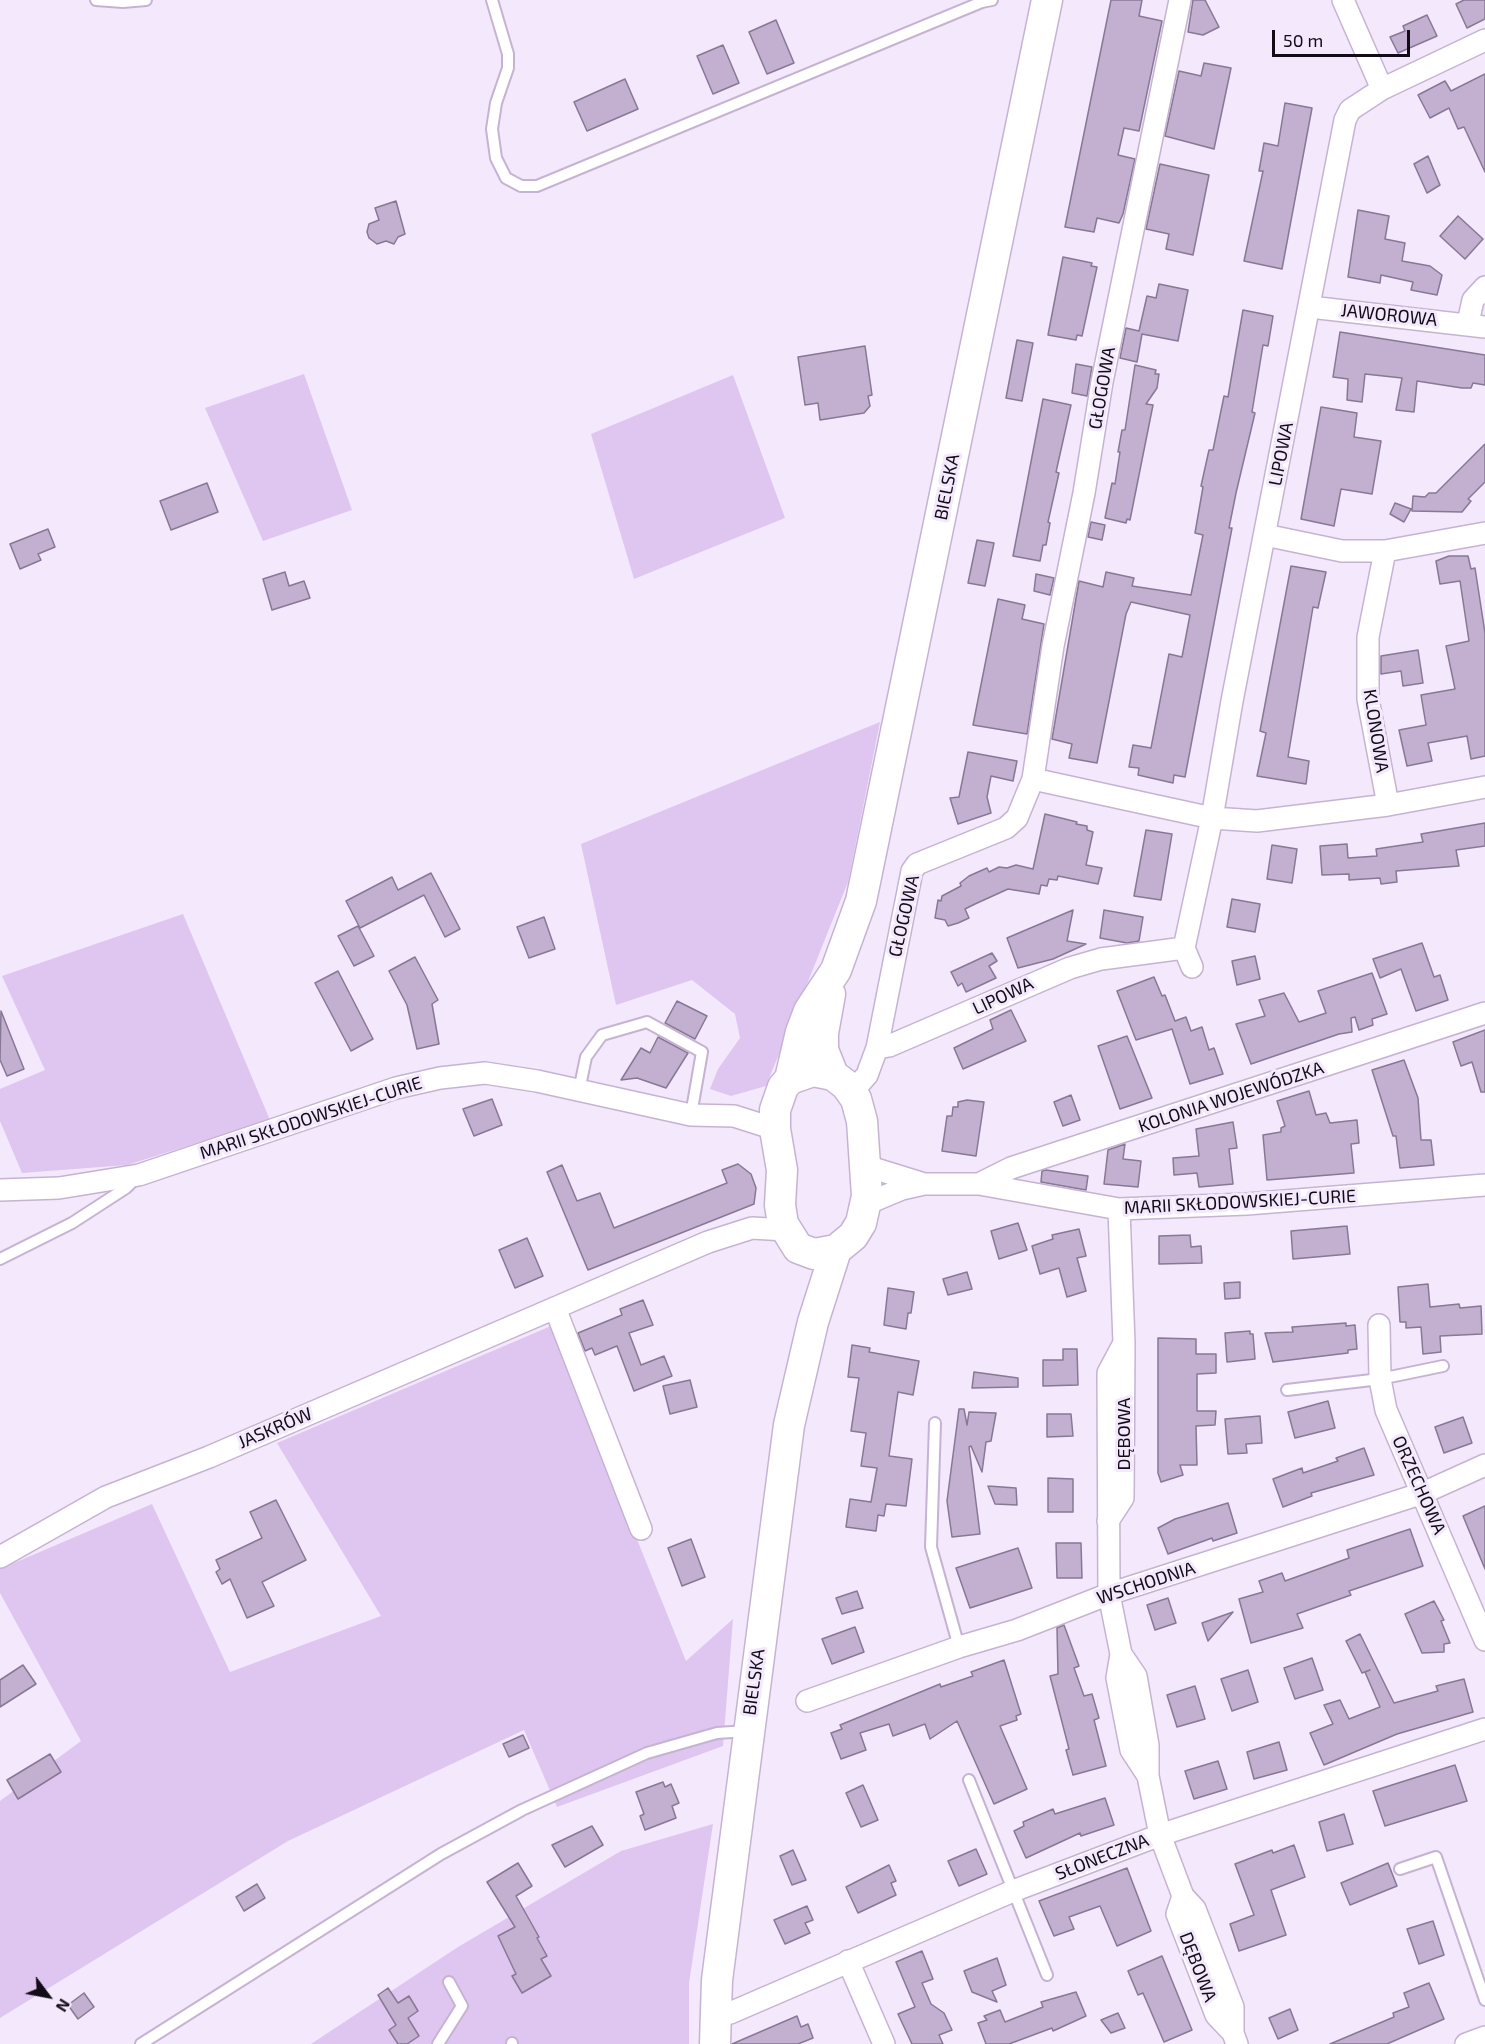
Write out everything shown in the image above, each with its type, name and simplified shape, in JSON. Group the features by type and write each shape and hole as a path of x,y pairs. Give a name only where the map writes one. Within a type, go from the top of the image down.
{"main road":[{"name":"BIELSKA","path":"866,1204 861,1114 823,1050 823,1033 836,970 861,901 1047,0"},
{"name":"BIELSKA","path":"813,1322 804,1265 788,1228 782,1170 781,1103 809,1011 836,970"},
{"path":"781,1103 806,1072 843,1084"},
{"path":"788,1228 814,1254 836,1250 857,1229 866,1204"},
{"name":"BIELSKA","path":"715,2044 717,1980 789,1425 813,1322 836,1250"}],"street":[{"name":"GŁOGOWA","path":"877,1048 912,871 917,864 1006,828 1017,818 1033,778 1053,646 1084,493 1107,359 1180,0"},
{"path":"1343,0 1382,89"},
{"name":"LIPOWA","path":"877,1048 908,1038 1070,968 1101,959 1188,958 1265,535 1345,120 1350,110 1382,89 1485,40"},
{"name":"JAWOROWA","path":"1310,307 1477,325 1473,300 1485,287"},
{"path":"1265,535 1342,551 1385,551 1485,533"},
{"name":"KLONOWA","path":"1385,551 1368,637 1368,699 1389,805"},
{"path":"1033,778 1212,818 1257,821 1389,805 1485,787"},
{"name":"KOLONIA WOJEWÓDZKA","path":"979,1184 1011,1168 1485,1013"},
{"path":"843,1084 867,1076 877,1048"},
{"name":"MARII SKŁODOWSKIEJ-CURIE","path":"0,1190 59,1188 139,1174 396,1088 440,1078 485,1073 537,1081 691,1115 734,1116 781,1103"},
{"name":"MARII SKŁODOWSKIEJ-CURIE","path":"863,1165 924,1184"},
{"name":"MARII SKŁODOWSKIEJ-CURIE","path":"866,1204 902,1189 924,1184 979,1184 1119,1209 1247,1204 1485,1185"},
{"name":"DĘBOWA","path":"1119,1209 1124,1343 1123,1497 1108,1521 1109,1594 1121,1654 1136,1676 1148,1745 1148,1776 1160,1835 1183,1896 1195,1909 1233,2007 1235,2039"},
{"name":"JASKRÓW","path":"0,1557 106,1497 209,1457 708,1242 752,1228 788,1228"},
{"path":"555,1308 641,1529"},
{"name":"ORZECHOWA","path":"1379,1324 1380,1379 1386,1410 1485,1640"},
{"name":"WSCHODNIA","path":"807,1701 959,1647 1017,1630 1109,1594 1423,1493 1485,1465"},
{"name":"SŁONECZNA","path":"730,2013 1013,1891 1160,1835 1485,1729"},
{"path":"848,1961 884,2044"},
{"path":"1466,2044 1485,2037"}],"lane":[{"path":"96,0 123,2 146,0"},
{"path":"492,0 508,54 507,68 496,103 492,129 496,158 506,178 521,186 537,186 982,2 992,0"},
{"path":"579,1091 586,1057 602,1035 647,1022 702,1052 691,1115"},
{"name":"MARII SKŁODOWSKIEJ-CURIE","path":"0,1259 72,1223 126,1188 139,1174"},
{"path":"1287,1390 1380,1379 1443,1366"},
{"path":"935,1423 931,1547 959,1647"},
{"path":"141,2044 441,1854 522,1809 647,1753 717,1733 748,1731"},
{"path":"969,1780 1047,1975"},
{"path":"1400,1869 1436,1857 1485,2000"},
{"path":"438,2044 462,2006 449,1982"}],"shaded area":[{"path":"304,374 352,510 263,541 205,408"},
{"path":"733,375 785,518 634,579 591,434"},
{"path":"880,722 848,882 766,1086 731,1096 710,1089 718,1069 740,1038 735,1014 692,980 616,1005 581,844"},
{"path":"183,914 270,1120 127,1165 22,1173 0,1121 0,1089 45,1070 2,976"},
{"path":"551,1326 686,1661 733,1619 723,1746 557,1807 524,1730 288,1841 0,2018 0,1801 81,1741 0,1593 0,1569 152,1504 230,1672 381,1616 277,1443"},
{"path":"713,1824 689,1983 689,2044 311,2044 458,1947 621,1851"}],"building":[{"path":"1111,0 1142,0 1139,16 1162,21 1139,131 1124,128 1118,155 1135,159 1123,214 1119,223 1097,218 1094,232 1065,227"},
{"path":"1193,0 1205,0 1219,27 1203,35 1188,32"},
{"path":"1464,0 1485,0 1485,19 1467,28 1456,4"},
{"path":"1427,15 1437,36 1398,53 1390,37 1405,31 1403,26"},
{"path":"776,20 794,63 767,74 749,32"},
{"path":"723,45 739,83 713,94 697,56"},
{"path":"1204,63 1231,68 1214,149 1165,136 1179,71 1201,76"},
{"path":"1485,74 1485,172 1464,127 1458,129 1449,108 1430,118 1418,95 1445,81 1451,91"},
{"path":"625,79 638,109 587,131 574,102"},
{"path":"1285,103 1312,108 1282,269 1244,261 1263,171 1259,171 1264,143 1278,146"},
{"path":"1428,156 1440,185 1427,193 1414,164"},
{"path":"1160,164 1209,175 1193,255 1166,249 1169,234 1146,229"},
{"path":"396,201 405,234 398,237 394,244 386,241 377,244 369,238 367,232 369,224 379,220 375,208"},
{"path":"1358,210 1389,216 1385,239 1405,243 1402,261 1430,266 1442,275 1437,295 1411,290 1413,282 1381,275 1380,283 1348,277"},
{"path":"1458,216 1483,239 1465,259 1440,236"},
{"path":"1063,257 1092,263 1091,266 1097,267 1082,336 1077,335 1076,340 1048,335"},
{"path":"1159,284 1188,290 1178,341 1142,334 1137,362 1120,358 1126,328 1139,331 1147,296 1156,298"},
{"path":"1243,310 1273,316 1268,346 1263,345 1252,412 1255,413 1229,528 1232,528 1185,777 1174,775 1173,783 1138,775 1139,768 1129,767 1133,745 1151,748 1169,654 1182,657 1190,615 1131,602 1126,614 1097,763 1069,758 1072,744 1052,739 1079,581 1103,587 1106,572 1134,578 1132,586 1191,595 1203,535 1195,533 1203,487 1201,486 1209,450 1213,450 1224,396 1228,397"},
{"path":"1340,332 1485,355 1485,385 1473,383 1471,388 1462,388 1417,381 1414,412 1396,410 1402,378 1365,374 1362,402 1347,400 1348,379 1333,377"},
{"path":"1017,340 1033,343 1022,401 1006,398"},
{"path":"865,346 872,395 868,396 870,406 864,413 820,420 818,403 805,405 798,357"},
{"path":"1076,364 1092,367 1087,396 1072,393"},
{"path":"1135,365 1156,370 1155,374 1159,374 1157,388 1146,404 1153,405 1130,520 1127,519 1126,523 1105,518 1112,483 1115,484 1120,452 1118,452 1122,430 1125,430"},
{"path":"1043,399 1071,405 1056,472 1059,473 1048,522 1050,523 1046,545 1043,545 1040,561 1013,556"},
{"path":"1321,407 1357,413 1354,437 1381,441 1372,494 1341,489 1334,526 1301,519"},
{"path":"1485,444 1485,482 1468,499 1471,501 1462,512 1412,511 1413,496 1425,497 1429,493 1436,493"},
{"path":"207,483 218,512 171,530 160,501"},
{"path":"1395,503 1411,509 1404,522 1390,514"},
{"path":"1091,522 1105,525 1102,540 1088,537"},
{"path":"48,529 55,547 38,554 41,560 20,569 10,544"},
{"path":"977,540 994,543 985,586 968,583"},
{"path":"1449,556 1468,556 1471,569 1475,568 1485,633 1485,756 1471,759 1467,736 1428,743 1432,761 1407,766 1399,730 1426,725 1421,695 1455,689 1446,646 1469,641 1460,581 1440,584 1436,561"},
{"path":"1291,566 1326,572 1318,608 1313,607 1288,757 1309,761 1306,784 1257,776 1266,733 1260,731"},
{"path":"285,572 289,586 304,581 310,598 272,610 263,579"},
{"path":"1036,574 1054,578 1050,595 1034,591"},
{"path":"998,599 1025,605 1022,619 1044,624 1027,734 973,725"},
{"path":"1418,650 1423,683 1403,686 1401,671 1381,674 1381,656"},
{"path":"968,752 1017,761 1013,781 991,776 987,797 991,813 958,824 950,798 959,797"},
{"path":"1045,814 1077,822 1076,824 1087,826 1087,830 1093,832 1086,865 1102,868 1098,884 1058,876 1057,880 1049,879 1047,886 1041,885 1039,894 1008,889 975,904 965,909 969,918 958,923 948,926 945,920 935,918 938,900 941,901 942,896 961,886 960,883 969,876 987,868 989,872 999,867 1007,868 1016,865 1033,869"},
{"path":"1485,823 1485,846 1456,850 1459,866 1396,871 1397,882 1381,884 1380,878 1349,880 1349,874 1322,875 1320,846 1347,844 1348,858 1377,856 1376,849 1423,842 1421,834"},
{"path":"1146,830 1172,834 1161,900 1134,896"},
{"path":"1272,845 1297,849 1292,883 1267,879"},
{"path":"431,873 460,929 445,937 424,895 360,928 346,901 392,877 398,890"},
{"path":"1232,899 1260,904 1255,932 1227,927"},
{"path":"1073,910 1067,941 1086,944 1053,959 1018,968 1007,938"},
{"path":"1104,910 1143,917 1139,941 1127,943 1100,938"},
{"path":"544,917 555,949 529,958 517,927"},
{"path":"358,926 374,956 354,966 338,936"},
{"path":"1422,943 1434,977 1440,975 1448,1000 1416,1011 1401,969 1380,978 1373,959"},
{"path":"992,953 997,961 989,966 996,978 966,992 962,983 958,986 951,972"},
{"path":"1255,956 1260,979 1237,985 1232,961"},
{"path":"415,957 438,1000 432,1004 439,1044 417,1049 407,1005 389,971"},
{"path":"338,971 373,1039 351,1051 315,983"},
{"path":"1372,973 1387,1014 1372,1019 1373,1025 1359,1030 1355,1017 1351,1018 1352,1032 1339,1034 1251,1064 1236,1024 1265,1016 1259,1000 1284,993 1299,1022 1326,1013 1318,991"},
{"path":"1154,977 1162,996 1165,995 1175,1021 1186,1017 1191,1031 1202,1027 1209,1050 1214,1048 1223,1074 1190,1084 1172,1029 1136,1040 1117,991"},
{"path":"677,1001 707,1016 695,1039 665,1023"},
{"path":"1011,1010 1026,1041 963,1069 954,1048 993,1029 990,1020"},
{"path":"1,1011 24,1069 7,1076 0,1060"},
{"path":"1485,1030 1485,1092 1481,1092 1472,1062 1461,1066 1453,1042"},
{"path":"1127,1036 1152,1098 1120,1109 1098,1046"},
{"path":"658,1037 688,1053 666,1088 637,1078 621,1080 641,1048 650,1053"},
{"path":"1404,1060 1418,1098 1421,1140 1431,1140 1434,1165 1400,1168 1396,1136 1393,1136 1372,1070"},
{"path":"1309,1091 1316,1115 1326,1113 1330,1123 1357,1120 1359,1143 1351,1144 1354,1173 1267,1180 1263,1135 1281,1132 1281,1128 1285,1126 1277,1101"},
{"path":"1071,1095 1080,1120 1063,1126 1054,1102"},
{"path":"492,1099 502,1125 474,1136 463,1109"},
{"path":"967,1100 984,1102 976,1156 942,1151 947,1116 952,1116 953,1107 958,1107 958,1102"},
{"path":"1233,1122 1237,1148 1229,1149 1233,1184 1199,1187 1197,1173 1174,1175 1173,1158 1199,1156 1196,1129"},
{"path":"1125,1144 1123,1159 1141,1161 1138,1187 1104,1184 1108,1150"},
{"path":"738,1164 751,1174 756,1188 754,1204 588,1270 547,1172 562,1165 577,1201 600,1193 614,1228 727,1183 722,1170"},
{"path":"1042,1171 1088,1176 1086,1190 1041,1182"},
{"path":"1018,1223 1027,1250 999,1259 991,1231"},
{"path":"1347,1226 1350,1254 1293,1259 1291,1231"},
{"path":"1079,1229 1086,1256 1077,1258 1086,1291 1067,1297 1059,1268 1040,1274 1032,1246 1053,1239 1052,1235"},
{"path":"1190,1235 1191,1247 1201,1246 1202,1263 1159,1264 1159,1236"},
{"path":"527,1238 543,1276 515,1288 499,1250"},
{"path":"967,1272 972,1289 948,1295 943,1279"},
{"path":"1240,1282 1240,1298 1225,1299 1224,1283"},
{"path":"1428,1284 1430,1307 1459,1304 1460,1308 1481,1306 1482,1334 1440,1336 1441,1352 1423,1354 1421,1327 1406,1328 1406,1322 1400,1322 1398,1287"},
{"path":"888,1288 914,1292 906,1329 884,1325"},
{"path":"643,1300 653,1325 629,1333 641,1365 664,1356 672,1376 634,1391 617,1346 595,1355 592,1348 585,1351 578,1333 622,1315 620,1309"},
{"path":"1346,1323 1346,1326 1355,1325 1357,1349 1348,1350 1348,1353 1273,1362 1265,1333 1293,1332 1292,1327"},
{"path":"1250,1331 1250,1334 1253,1334 1255,1359 1227,1362 1225,1333"},
{"path":"1158,1338 1196,1339 1196,1354 1216,1354 1216,1373 1197,1374 1197,1411 1216,1411 1215,1425 1196,1426 1197,1465 1180,1465 1183,1475 1161,1482 1158,1473"},
{"path":"852,1345 870,1348 869,1352 919,1361 913,1395 898,1392 889,1456 912,1459 906,1506 886,1504 884,1516 878,1515 876,1531 846,1527 850,1499 871,1502 877,1468 861,1466 866,1433 851,1431 859,1378 848,1377"},
{"path":"1063,1349 1077,1349 1078,1385 1043,1386 1043,1360 1063,1360"},
{"path":"974,1372 1018,1378 1018,1387 972,1388"},
{"path":"690,1380 697,1407 670,1414 663,1386"},
{"path":"1328,1401 1335,1428 1295,1438 1288,1412"},
{"path":"959,1409 964,1409 967,1425 969,1412 996,1413 991,1441 986,1442 982,1472 971,1446 969,1447 980,1534 952,1537 947,1501"},
{"path":"1047,1414 1071,1414 1073,1436 1047,1437"},
{"path":"1260,1416 1262,1443 1246,1444 1247,1453 1228,1454 1225,1419"},
{"path":"1463,1417 1472,1443 1444,1453 1435,1427"},
{"path":"1364,1448 1374,1475 1311,1493 1312,1496 1283,1507 1273,1479 1302,1468 1303,1473 1338,1461 1336,1458"},
{"path":"1048,1478 1073,1479 1073,1512 1048,1512"},
{"path":"988,1486 1016,1488 1017,1505 995,1504"},
{"path":"276,1500 306,1560 262,1582 274,1606 247,1618 230,1579 222,1584 216,1572 220,1569 216,1560 262,1538 250,1512"},
{"path":"1228,1503 1237,1533 1213,1541 1212,1538 1168,1554 1158,1528 1175,1519"},
{"path":"1485,1506 1485,1569 1463,1516"},
{"path":"1410,1529 1423,1566 1349,1591 1351,1595 1297,1614 1303,1628 1251,1643 1239,1599 1263,1592 1259,1581 1282,1573 1285,1581 1349,1558 1347,1550"},
{"path":"691,1539 705,1577 682,1586 668,1548"},
{"path":"1056,1543 1081,1543 1082,1578 1057,1578"},
{"path":"1018,1548 1032,1588 970,1608 956,1568"},
{"path":"857,1591 863,1608 842,1614 836,1598"},
{"path":"1168,1598 1176,1623 1155,1630 1147,1605"},
{"path":"1434,1601 1444,1620 1441,1621 1450,1643 1444,1644 1444,1652 1422,1653 1405,1614"},
{"path":"1233,1612 1208,1641 1202,1623"},
{"path":"1064,1625 1079,1666 1074,1668 1084,1696 1092,1694 1099,1718 1094,1720 1106,1766 1073,1775 1066,1750 1069,1749 1050,1676 1058,1674 1057,1628"},
{"path":"855,1627 864,1652 832,1664 822,1639"},
{"path":"1360,1634 1394,1703 1438,1691 1436,1686 1464,1679 1473,1712 1397,1734 1324,1765 1310,1733 1333,1724 1324,1705 1340,1700 1349,1719 1380,1707 1365,1672 1370,1670 1362,1673 1346,1641"},
{"path":"1312,1658 1323,1690 1295,1699 1284,1668"},
{"path":"1004,1660 1021,1714 1016,1716 1017,1720 1000,1726 1027,1789 994,1804 957,1721 930,1739 925,1724 893,1736 889,1724 860,1733 866,1750 841,1759 831,1733 842,1729 840,1725 940,1684 941,1687 973,1676 971,1672"},
{"path":"23,1665 36,1684 0,1707 0,1680"},
{"path":"1248,1670 1258,1702 1232,1711 1221,1679"},
{"path":"1195,1686 1205,1719 1177,1727 1167,1695"},
{"path":"523,1735 529,1748 509,1757 503,1744"},
{"path":"1279,1742 1287,1770 1254,1779 1247,1752"},
{"path":"50,1754 61,1772 18,1799 7,1780"},
{"path":"1218,1761 1227,1789 1194,1799 1185,1771"},
{"path":"1455,1765 1467,1801 1385,1826 1373,1791"},
{"path":"663,1782 665,1787 671,1784 679,1803 672,1806 676,1818 645,1830 640,1816 644,1814 636,1792"},
{"path":"863,1785 878,1820 861,1827 846,1793"},
{"path":"1105,1798 1114,1825 1081,1836 1080,1833 1026,1858 1014,1831 1024,1826 1023,1822 1053,1809 1055,1814"},
{"path":"1344,1814 1353,1844 1327,1851 1319,1822"},
{"path":"592,1826 603,1845 565,1867 552,1845"},
{"path":"1294,1845 1305,1877 1271,1890 1286,1935 1239,1951 1230,1924 1254,1915 1235,1864 1272,1850 1273,1853"},
{"path":"976,1849 987,1874 959,1886 948,1861"},
{"path":"793,1850 806,1880 792,1885 780,1856"},
{"path":"518,1863 532,1886 516,1896 539,1937 537,1938 547,1956 541,1959 551,1976 522,1993 512,1976 516,1974 498,1936 515,1927 487,1882"},
{"path":"1388,1863 1397,1886 1350,1905 1341,1883"},
{"path":"889,1865 896,1881 891,1883 896,1895 858,1913 846,1887"},
{"path":"1127,1868 1151,1931 1117,1946 1100,1906 1069,1917 1074,1929 1054,1936 1039,1901"},
{"path":"257,1884 265,1898 244,1911 236,1897"},
{"path":"807,1906 813,1920 805,1923 810,1933 785,1944 774,1920"},
{"path":"1433,1921 1444,1955 1419,1964 1407,1929"},
{"path":"922,1951 933,1979 922,1983 931,2004 944,2013 952,2030 939,2035 943,2044 912,2044 898,2014 915,2007 896,1962"},
{"path":"1162,1956 1192,2030 1164,2042 1143,1993 1138,1995 1128,1971"},
{"path":"997,1958 1006,1985 992,1991 997,2002 972,1992 964,1971"},
{"path":"1429,1983 1444,2019 1387,2044 1330,2044 1394,2017 1393,2013 1409,2007 1404,1993"},
{"path":"388,1988 398,2003 409,1996 418,2011 408,2018 419,2036 407,2044 398,2044 389,2030 396,2025 378,1995"},
{"path":"1076,1992 1086,2016 1053,2031 1052,2028 1009,2044 986,2044 978,2023 987,2020 984,2016 1000,2010 1005,2022 1043,2007 1041,2002"},
{"path":"84,1993 94,2007 78,2019 68,2005"},
{"path":"1290,2009 1298,2030 1278,2039 1269,2018"},
{"path":"1118,2013 1125,2028 1111,2033 1101,2020"},
{"path":"797,2016 801,2027 808,2024 813,2038 798,2044 732,2044"}]}
